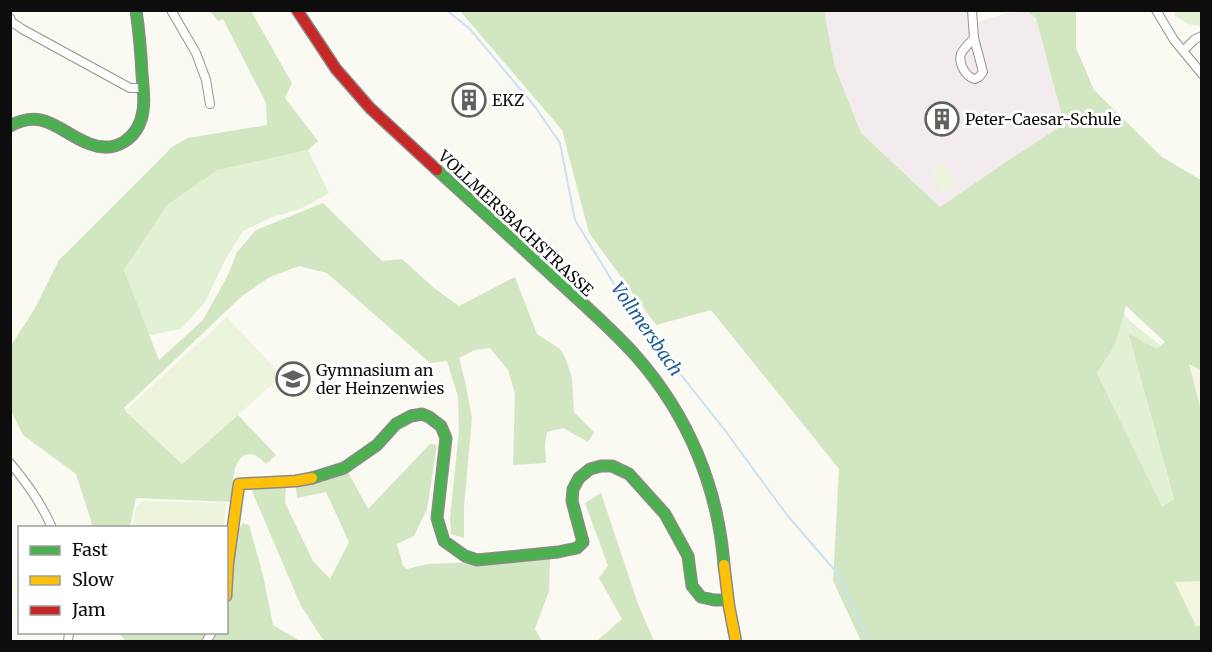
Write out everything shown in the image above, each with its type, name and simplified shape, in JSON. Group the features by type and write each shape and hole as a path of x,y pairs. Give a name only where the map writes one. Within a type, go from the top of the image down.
{"street":[{"path":"10,126 26,118 39,119 50,122 89,143 106,148 115,147 127,140 137,129 143,112 140,38 136,10"},
{"path":"171,10 196,53 206,80 210,104"},
{"name":"VOLLMERSBACHSTRASSE","path":"297,10 336,69 370,108 615,334 636,354 658,382 691,436 715,504 736,642"},
{"path":"972,10 974,38"},
{"path":"1156,10 1164,26 1202,74"},
{"path":"10,18 22,29 130,88 143,88"},
{"path":"1182,51 1202,36"},
{"path":"228,563 239,484 296,481 344,468 377,445 396,424 411,416 422,414 441,426 446,438 436,518 444,542 465,555 477,560 577,548 583,542 572,501 573,489 579,478 590,469 612,466 628,474 665,514 688,556 692,586 701,597 728,600"},
{"path":"10,464 32,491 51,526"}],"shaded area":[{"path":"824,11 967,11 970,24 1008,13 1027,11 1036,18 1064,124 940,207 861,133 835,67"}],"green space":[{"path":"210,11 251,11 292,83 285,98 318,141 308,150 218,170 167,205 124,270 159,360 203,320 228,275 237,252 256,230 323,203 382,261 402,259 434,288 459,306 515,277 537,334 560,349 565,357 572,378 574,412 594,432 588,442 563,428 547,432 546,463 513,465 515,394 508,370 490,348 475,350 459,358 472,418 464,507 464,538 451,534 450,518 459,431 458,397 447,361 430,363 327,273 299,266 270,277 242,296 124,408 182,464 238,415 276,455 266,464 254,455 246,454 241,458 235,471 231,502 136,498 130,526 93,526 76,474 23,435 11,411 10,347 34,310 59,260 172,147 188,138 267,125 266,103 223,19 218,21"},
{"path":"460,11 824,11 835,67 861,133 940,207 1064,124 1036,18 1027,11 1076,11 1076,48 1094,90 1162,157 1201,180 1201,370 1189,364 1201,410 1201,581 1175,582 1196,626 1201,626 1201,641 861,641 833,581 839,469 711,310 656,325 589,233 562,130","holes":["1126,306 1165,342 1157,349 1128,333 1174,499 1162,507 1097,373 1115,345"]},
{"path":"1176,11 1201,11 1201,26 1188,24 1175,16"},
{"path":"308,150 329,193 302,208 270,218 243,231 225,260 205,302 181,329 149,335 124,270 167,205 218,170"},
{"path":"943,163 956,184 942,192 930,171"},
{"path":"1123,313 1161,346 1157,349 1128,334 1174,500 1162,508 1097,373 1115,345"},
{"path":"227,317 282,376 182,464 125,411"},
{"path":"1189,363 1201,370 1201,410"},
{"path":"430,444 437,445 427,509 414,536 397,544 403,566 407,569 428,564 550,559 549,591 535,629 542,641 324,641 301,606 251,489 286,488 285,503 313,561 330,579 349,542 326,492 297,498 296,487 347,470 368,509"},
{"path":"601,493 638,604 654,641 597,641 622,619 599,578 608,566 585,503"},
{"path":"143,501 226,503 224,526 132,526 136,507"},
{"path":"243,523 249,525 263,575 273,625 300,641 126,642 120,634 228,634 228,584 233,581 237,531"},
{"path":"1175,581 1201,581 1201,626 1196,627"}],"waterway":[{"name":"Vollmersbach","path":"446,10 469,28 536,108 560,143 575,220 631,312 724,429 787,515 838,574 869,642"}],"traffic: fast":[{"path":"10,126 22,121 43,120 100,147 117,145 131,136 141,121 144,102 136,10"},
{"path":"437,170 608,327 654,379 685,427 697,453 715,508 724,565"},
{"path":"312,478 344,468 377,445 396,424 411,416 422,414 429,417 441,426 446,438 437,518 444,541 465,556 477,560 577,548 583,542 572,501 573,489 579,478 590,469 612,466 629,474 665,514 688,556 692,586 701,597 727,600"}],"traffic: slow":[{"path":"228,563 239,484 312,478"},
{"path":"724,565 736,642"}],"traffic: jam":[{"path":"297,10 336,69 370,108 437,170"}],"place":[{"name":"EKZ","path":"469,100"},
{"name":"Peter-Caesar-Schule","path":"942,119"},
{"name":"Gymnasium an der Heinzenwies","path":"293,379"}]}
